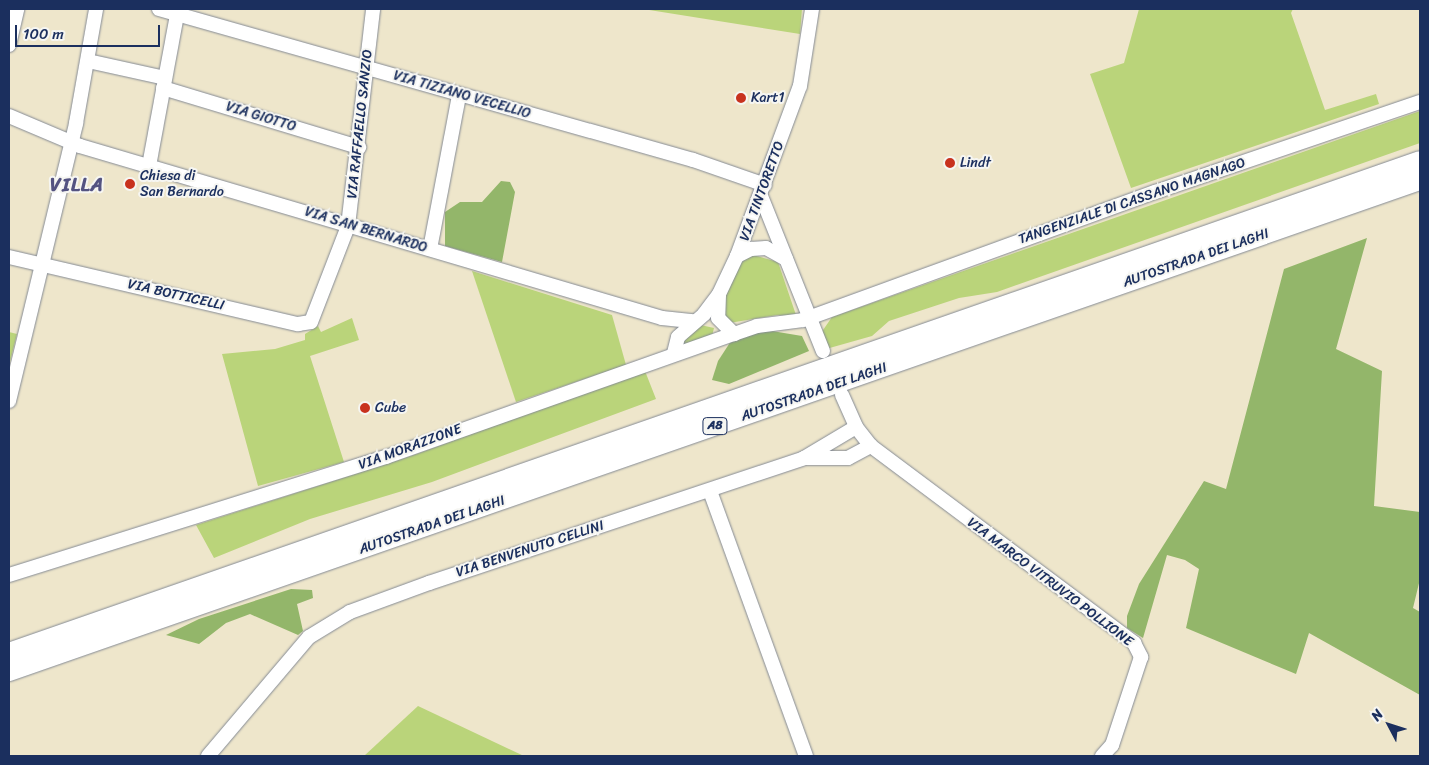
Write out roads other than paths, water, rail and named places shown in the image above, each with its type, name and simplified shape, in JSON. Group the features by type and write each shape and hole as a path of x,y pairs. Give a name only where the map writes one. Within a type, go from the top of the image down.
{"highway":[{"name":"AUTOSTRADA DEI LAGHI","path":"9,653 1420,162"},
{"name":"AUTOSTRADA DEI LAGHI","path":"9,671 1420,180"}],"street":[{"path":"9,45 17,9"},
{"path":"9,401 40,264 71,142 88,61 96,9"},
{"name":"VIA TIZIANO VECELLIO","path":"159,9 178,11 458,96 693,160 763,191"},
{"name":"VIA RAFFAELLO SANZIO","path":"311,322 348,226 359,147 365,67 373,9"},
{"name":"VIA TINTORETTO","path":"678,337 704,314 719,294 737,256 763,191 800,86 812,9"},
{"path":"149,166 178,11"},
{"name":"VIA GIOTTO","path":"88,61 164,83 359,147"},
{"path":"430,250 458,96"},
{"name":"TANGENZIALE DI CASSANO MAGNAGO","path":"810,318 845,303 1420,102"},
{"name":"VIA SAN BERNARDO","path":"9,116 71,142 348,226 662,318 693,322"},
{"path":"763,191 786,259 821,345 791,324"},
{"path":"737,256 751,249 766,248 786,259"},
{"name":"VIA BOTTICELLI","path":"9,257 298,324 311,322"},
{"path":"719,294 718,318 734,334"},
{"name":"TANGENZIALE DI CASSANO MAGNAGO","path":"802,297 825,305 845,303"},
{"path":"662,318 673,328 678,337 674,353"},
{"name":"VIA MORAZZONE","path":"9,575 386,457 674,353 770,324 791,324 810,318"},
{"name":"VIA MARCO VITRUVIO POLLIONE","path":"842,395 856,427 871,446 1134,643 1141,658 1112,745 1102,756"},
{"name":"VIA BENVENUTO CELLINI","path":"208,756 310,637 350,612 429,583 710,491 804,458 856,427"},
{"name":"VIA BENVENUTO CELLINI","path":"804,458 848,458 871,446"},
{"path":"710,491 806,756"}],"place":[{"name":"Kart1","path":"741,98"},
{"name":"Lindt","path":"950,163"},
{"name":"Chiesa di San Bernardo","path":"130,184"},
{"name":"Cube","path":"365,408"}],"district":[{"name":"VILLA","path":"77,185"}]}
